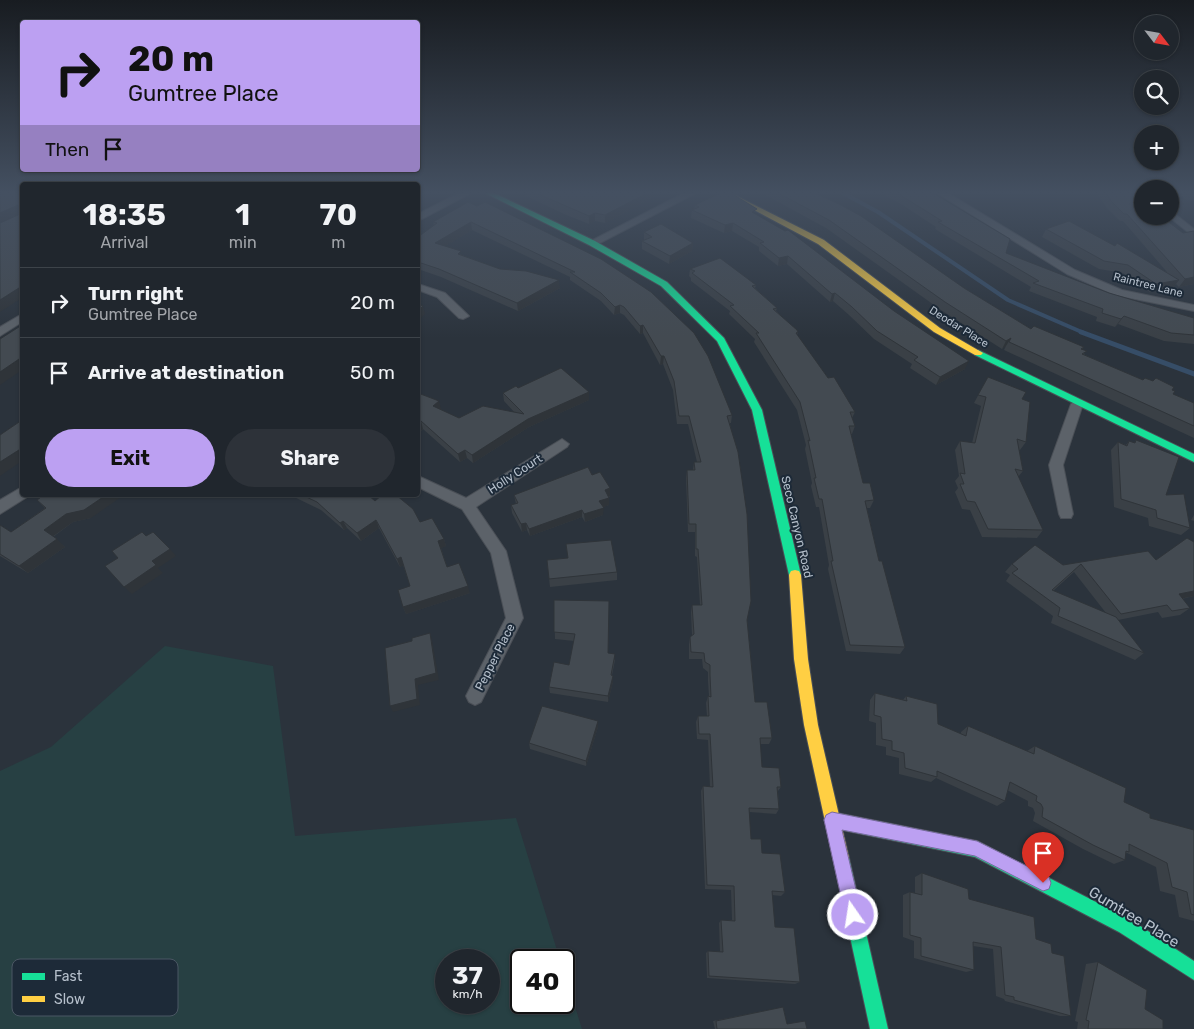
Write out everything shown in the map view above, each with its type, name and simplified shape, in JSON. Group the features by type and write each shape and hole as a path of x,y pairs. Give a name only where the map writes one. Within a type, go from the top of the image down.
{"street":[{"name":"Seco Canyon Road","path":"588,241 664,284 721,340 756,410 796,580 801,659 811,725 879,1029"},
{"path":"592,243 596,241"},
{"name":"Deodar Place","path":"820,241 937,330 1003,367 1077,404 1194,458"},
{"name":"Raintree Lane","path":"1019,241 1071,272 1119,292 1194,308"},
{"path":"420,288 441,295 463,316"},
{"path":"0,332 20,318"},
{"path":"1066,514 1056,466 1077,404"},
{"name":"Holly Court","path":"468,505 562,444"},
{"path":"420,482 468,505"},
{"path":"0,508 20,494"},
{"name":"Pepper Place","path":"468,505 498,551 514,618 475,696"},
{"name":"Gumtree Place","path":"832,820 977,848 1125,926 1194,971"}],"green space":[{"path":"165,646 273,666 295,836 516,818 557,949 510,949 510,1014 575,1014 575,1007 582,1029 0,1029 0,771 51,747"}],"building":[{"path":"0,241 20,241 20,287 0,300"},
{"path":"420,241 438,241 435,243 461,251 458,254 500,269 526,271 559,280 517,303 420,263"},
{"path":"511,241 564,241 601,259 651,292 694,333 708,356 732,415 727,416 738,452 747,514 751,601 747,620 755,702 767,702 772,738 760,738 762,767 779,768 781,787 777,787 779,809 749,808 751,839 761,839 762,853 780,854 785,892 772,891 775,927 794,928 800,982 709,976 708,951 723,952 721,920 735,921 734,886 707,885 703,786 713,787 710,734 699,734 698,716 709,716 708,696 711,697 710,665 705,662 704,653 691,652 690,637 694,634 692,605 702,605 698,549 696,549 696,524 689,524 687,470 695,470 694,462 701,462 689,416 679,416 674,381 664,356 661,356 643,325 640,326 624,307 620,305 615,307 601,293 570,272 575,272"},
{"path":"642,241 690,241 693,243 670,256"},
{"path":"762,241 802,241 894,311 969,361 940,377 914,360 918,357 877,331 852,307 835,293 832,294 788,256 779,258 760,243 764,242"},
{"path":"859,241 897,241 964,288 1031,329 1034,326 1084,347 1081,349 1087,351 1082,354 1143,380 1145,378 1153,381 1156,378 1174,387 1172,390 1175,391 1173,394 1194,403 1194,426 1009,342 1011,338 1006,341 945,302"},
{"path":"971,241 1009,241 1006,253 1109,293 1194,318 1194,335 1171,333 1124,316 1121,319 1102,313 1103,309 1033,283 1039,281"},
{"path":"1068,241 1106,241 1115,246 1117,243 1179,280 1156,284 1128,265 1104,261"},
{"path":"1151,241 1194,241 1194,277 1185,279"},
{"path":"720,258 756,285 752,286 777,308 773,309 797,330 798,332 796,333 828,378 834,377 855,412 850,412 855,426 849,426 863,483 870,483 874,500 865,501 879,561 882,561 905,647 850,645 831,561 833,561 822,499 819,499 814,478 816,478 808,440 810,441 800,402 756,333 759,333 730,306 734,305 692,273 695,271 690,269"},
{"path":"20,326 20,358 0,372 0,339"},
{"path":"561,368 589,392 528,419 472,455 465,450 458,454 420,422 420,394 439,401 433,406 459,418 483,406 524,414 503,393 516,386 518,388"},
{"path":"988,377 1026,392 1022,399 1030,402 1026,442 1017,439 1023,471 1015,469 1043,530 988,529 975,502 967,501 960,484 964,484 960,473 965,474 960,441 975,443 986,397 978,395"},
{"path":"20,421 20,449 0,462 0,435"},
{"path":"1136,440 1179,457 1166,495 1184,494 1190,528 1157,518 1156,510 1121,499 1118,442 1127,446 1129,441 1135,443"},
{"path":"588,467 592,475 600,472 610,488 605,490 609,498 599,501 604,508 584,514 582,510 529,529 526,523 521,524 511,505 518,503 514,495"},
{"path":"41,497 103,497 84,510 66,514 44,530 57,539 19,566 0,554 0,525 11,532 46,508 37,500"},
{"path":"306,497 370,497 375,501 380,497 398,497 413,509 420,522 432,518 444,539 438,541 447,567 459,563 468,586 403,607 398,590 410,586 401,557 397,559 376,520 357,533 343,521 340,523 317,502"},
{"path":"142,532 146,536 153,532 170,549 152,561 156,565 124,587 105,566 118,558 112,551"},
{"path":"1187,538 1194,542 1194,591 1179,594 1190,608 1172,611 1167,605 1121,614 1081,564 1052,590 1116,617 1144,653 1058,616 1060,608 1012,573 1018,569 1012,564 1035,545 1063,565 1148,551 1156,560"},
{"path":"611,540 617,572 549,579 547,560 568,558 566,544"},
{"path":"554,600 609,601 608,653 615,654 611,675 613,676 608,696 549,687 554,662 569,665 575,634 554,632"},
{"path":"430,633 436,673 415,679 417,699 390,706 385,648 412,641 412,638"},
{"path":"875,693 907,701 906,696 937,704 938,724 966,736 968,726 1034,754 1035,746 1126,788 1124,802 1150,814 1150,818 1194,830 1194,915 1191,914 1187,892 1172,887 1167,863 1129,844 1129,852 1126,851 1125,860 1093,845 1042,817 1043,808 1036,801 1037,796 1010,782 1005,801 937,771 937,777 905,768 904,753 892,750 892,741 882,739 881,717 874,715"},
{"path":"542,706 598,721 586,761 529,743"},
{"path":"922,873 968,889 969,899 1034,917 1036,939 1051,944 1052,953 1064,956 1071,1016 1014,1000 1014,997 1005,995 1001,947 973,942 974,970 921,956 921,938 910,935 910,892 922,895"},
{"path":"1098,962 1147,990 1145,1009 1163,1020 1163,1029 1088,1029 1089,1021 1086,1020"},
{"path":"783,1007 787,1024 805,1021 807,1029 717,1029 716,1021"}],"waterway":[{"path":"921,241 1008,300 1084,333"},
{"path":"1081,332 1194,374"}],"traffic: fast":[{"path":"588,241 664,284 721,340 757,410 795,575"},
{"path":"978,353 1194,458"},
{"path":"832,820 977,849 1125,926 1194,971"},
{"path":"841,858 879,1029"}],"traffic: slow":[{"path":"819,241 937,330 978,353"},
{"path":"795,575 801,659 811,725 841,858"}],"route":[{"path":"853,915 832,820 977,848 1043,883"}]}
